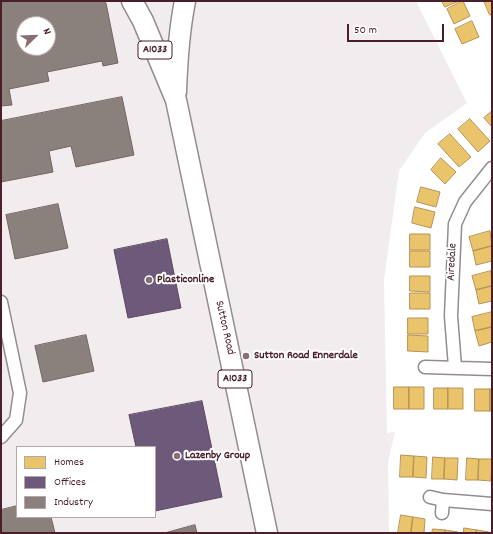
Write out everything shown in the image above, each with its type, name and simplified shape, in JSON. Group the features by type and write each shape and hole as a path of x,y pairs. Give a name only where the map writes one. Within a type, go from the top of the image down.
{"highway":[{"name":"A1033","path":"132,1 143,21 176,100"},
{"name":"A1033","path":"176,100 177,62 181,22 185,1"},
{"name":"Sutton Road","path":"176,100 267,533"}],"street":[{"name":"Airedale","path":"455,367 451,316 455,224 465,202 492,168"},
{"path":"1,302 20,393 16,420 1,437"},
{"path":"425,367 492,369"},
{"path":"430,497 443,500 492,504"},
{"path":"442,513 443,500"}],"shaded area":[{"path":"1,1 416,1 467,103 425,133 399,171 384,280 387,433 395,432 388,462 389,533 1,533"}],"building: Homes":[{"path":"442,1 459,1 445,7"},
{"path":"463,1 470,16 454,24 447,9"},
{"path":"484,1 492,1 492,14 490,15"},
{"path":"472,21 479,37 462,44 455,29"},
{"path":"492,111 492,127 484,118"},
{"path":"470,119 490,141 478,152 458,129"},
{"path":"450,134 471,157 459,167 438,144"},
{"path":"441,158 456,172 445,184 431,170"},
{"path":"421,187 440,192 436,207 417,202"},
{"path":"415,207 435,212 431,228 412,223"},
{"path":"490,231 492,246 473,251 469,237"},
{"path":"410,234 430,234 430,250 410,250"},
{"path":"492,246 492,261 476,265 473,251"},
{"path":"410,251 430,251 430,267 410,267"},
{"path":"491,271 492,286 476,290 472,276"},
{"path":"410,276 430,276 430,292 410,291"},
{"path":"492,286 492,301 479,304 476,290"},
{"path":"410,293 430,293 430,309 410,309"},
{"path":"492,312 492,327 475,331 472,317"},
{"path":"408,318 428,318 428,334 408,334"},
{"path":"492,327 492,342 479,346 475,331"},
{"path":"408,335 428,336 428,352 408,351"},
{"path":"394,387 409,387 409,409 394,409"},
{"path":"409,387 424,387 424,409 409,409"},
{"path":"434,388 448,388 448,409 434,409"},
{"path":"448,388 463,388 463,409 448,409"},
{"path":"475,389 490,389 490,411 475,411"},
{"path":"490,389 492,389 492,411 490,411"},
{"path":"401,455 414,456 413,477 400,477"},
{"path":"414,456 427,457 426,478 413,477"},
{"path":"433,457 445,458 444,479 432,479"},
{"path":"445,458 458,458 457,480 444,479"},
{"path":"467,458 479,459 478,480 466,480"},
{"path":"479,459 492,459 491,481 478,480"},
{"path":"401,515 413,517 411,533 398,533"},
{"path":"413,517 425,519 424,533 411,533"},
{"path":"464,528 477,530 476,533 464,533"},
{"path":"433,529 445,530 445,533 432,533"},
{"path":"445,530 458,532 458,533 445,533"},
{"path":"477,530 489,532 489,533 476,533"}],"building: Offices":[{"path":"167,239 181,308 128,318 114,250"},
{"path":"202,401 222,497 156,511 156,446 136,446 129,415"}],"building: Industry":[{"path":"1,1 103,1 106,3 118,63 103,66 102,61 47,72 49,81 9,89 12,105 1,106"},
{"path":"122,97 134,155 76,167 71,146 49,151 53,172 1,182 1,121"},
{"path":"58,204 68,248 15,259 6,215"},
{"path":"86,335 94,371 43,382 35,346"},
{"path":"16,506 16,518 51,518 55,533 1,533 1,510"},
{"path":"195,525 197,533 165,533"}],"place":[{"name":"Plasticonline","path":"149,280"},
{"name":"Sutton Road Ennerdale","path":"246,356"},
{"name":"Lazenby Group","path":"177,456"}]}
